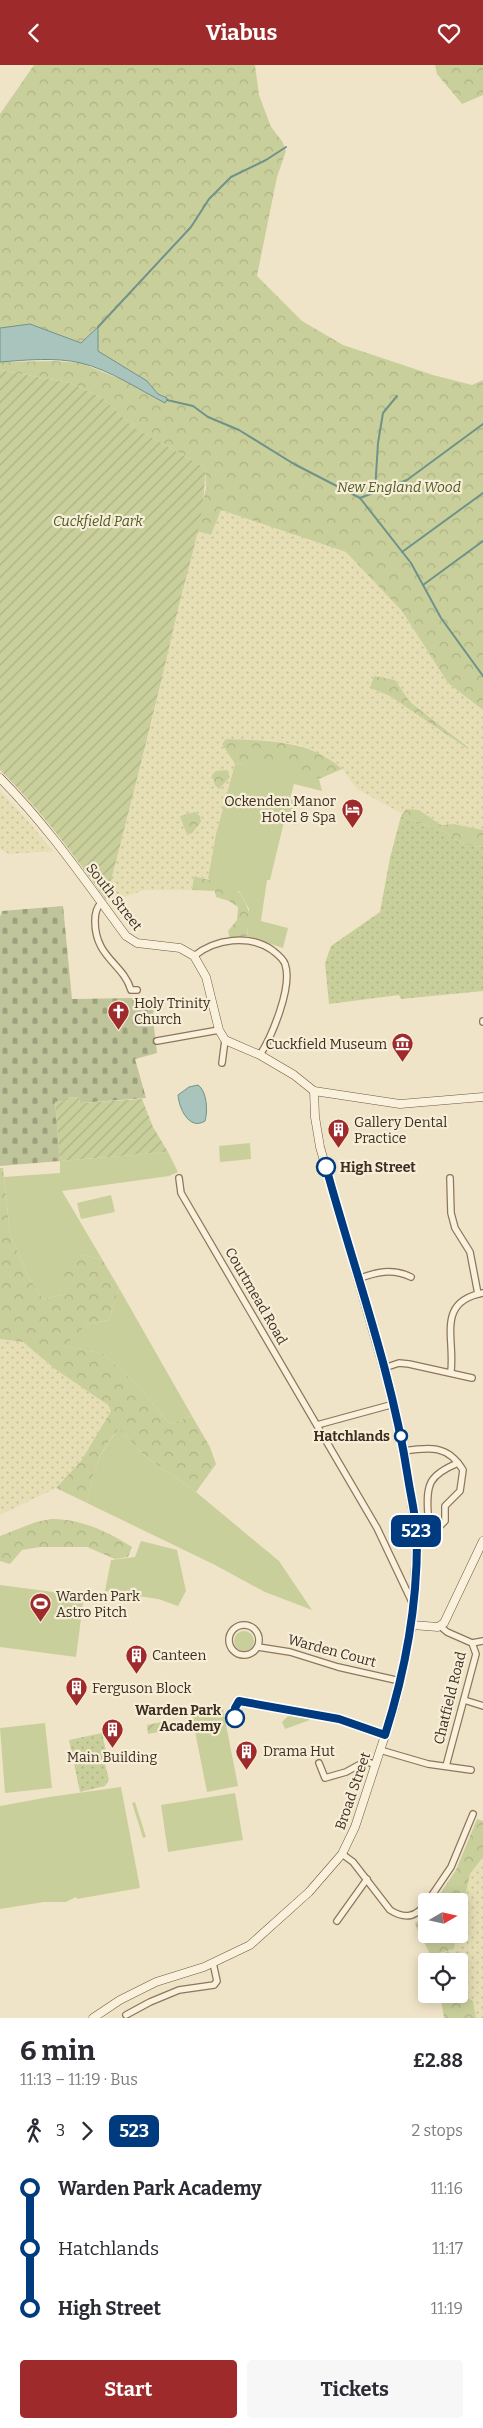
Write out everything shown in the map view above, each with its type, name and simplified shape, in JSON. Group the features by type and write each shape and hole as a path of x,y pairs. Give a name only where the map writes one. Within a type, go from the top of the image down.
{"main road":[{"name":"South Street","path":"0,778 53,839 130,940 137,943 180,949 194,956"},
{"path":"194,956 206,977 219,1029 225,1040 260,1055 294,1075 314,1091 400,1104 483,1097"},
{"name":"Broad Street","path":"213,1963 250,1945 287,1914 320,1881 342,1854 355,1827 394,1708 412,1625 417,1540 404,1451 394,1404 320,1147 314,1117 314,1091"},
{"path":"412,1625 440,1626 447,1618 483,1541"},
{"path":"93,2018 120,2000 156,1982 213,1963"}],"street":[{"path":"101,903 97,907 95,915 99,941 108,958 127,979 132,989 137,991"},
{"path":"194,956 202,950 239,939 269,948 285,963 285,988 276,1027 260,1055"},
{"path":"158,1041 219,1029"},
{"path":"222,1063 225,1040"},
{"name":"Courtmead Road","path":"178,1178 181,1193 377,1528 413,1604"},
{"path":"450,1178 450,1213 455,1228 470,1252 481,1294 460,1303 452,1316 451,1371"},
{"path":"358,1279 386,1271 403,1273 411,1277"},
{"path":"384,1368 409,1363 451,1371 472,1378"},
{"path":"317,1425 394,1404"},
{"path":"404,1451 435,1448 447,1453 463,1470 462,1486 457,1495 445,1506 445,1521 436,1530"},
{"path":"428,1514 428,1493 433,1479 439,1472 458,1463"},
{"name":"Warden Court","path":"249,1625 259,1636 258,1647 251,1654 241,1655 232,1650 229,1636 235,1628 249,1625"},
{"name":"Chatfield Road","path":"440,1626 447,1632 472,1643 476,1654 446,1765"},
{"path":"472,1643 483,1641"},
{"name":"Warden Court","path":"258,1647 290,1652 338,1667 400,1681"},
{"path":"464,1700 483,1705"},
{"path":"380,1749 428,1764 471,1770"},
{"path":"319,1763 325,1778 346,1772 366,1761 375,1765"},
{"path":"433,1893 451,1867 473,1814"},
{"path":"342,1854 353,1862 390,1910 403,1917 418,1912"},
{"path":"336,1921 367,1879"},
{"path":"126,2015 150,2002 179,1990 217,1983 213,1963"}],"shaded area":[{"path":"221,510 346,552 402,611 448,683 483,710 483,830 454,824 441,825 419,810 406,809 401,813 357,789 342,769 300,745 274,741 226,739 222,744 235,764 216,834 208,879 194,876 192,890 145,890 115,900 106,900 152,721 196,531 211,535","holes":["374,676 395,680 410,702 468,746 468,749 390,696 370,688"]},
{"path":"0,791 53,851 9,854 0,849"},
{"path":"0,1339 23,1342 55,1369 108,1405 111,1411 81,1461 56,1488 0,1515"},
{"path":"483,1857 483,2018 476,2018 473,2001 468,1998 468,1953 438,1953 454,1949 456,1943 468,1943 467,1893 470,1874"}],"green space":[{"name":"New England Wood","path":"34,65 255,65 259,95 271,127 282,141 286,151 277,177 257,276 302,321 343,345 433,375 472,385 483,380 483,710 448,683 402,611 346,552 221,510 211,535 196,531 206,488 205,468 132,426 103,398 70,383 0,370 0,362 54,361 81,363 167,398 158,394 147,381 81,343 30,324 0,328 0,114"},
{"path":"435,65 483,65 483,95 462,104 437,74"},
{"name":"Cuckfield Park","path":"0,370 70,383 103,398 132,426 205,468 203,503 196,539 106,900 43,816 0,770"},
{"path":"374,676 395,680 410,702 468,747 468,749 390,696 370,688"},
{"path":"226,739 287,743 316,752 342,769 319,779 278,764 260,762 235,764 222,744"},
{"path":"265,761 284,763 319,779 322,791 294,784 290,799 295,801 292,812 297,825 284,822 270,880 267,880 261,921 288,928 283,948 247,936 249,909 239,891 221,886 208,879 216,834 235,764"},
{"path":"227,770 230,777 219,789 215,785 212,775 216,771"},
{"path":"406,809 419,810 441,825 454,824 483,830 483,847 465,845 445,832 401,816"},
{"path":"195,812 200,816 201,822 192,833 187,835 180,816"},
{"path":"401,816 445,832 465,845 483,847 483,991 401,999 399,995 329,1004 325,963 331,946 380,912 390,858"},
{"path":"194,876 213,881 221,886 233,885 236,888 244,900 250,917 247,936 230,939 228,931 237,920 238,907 229,901 216,897 215,891 192,890"},
{"path":"63,906 72,999 135,998 136,1002 154,1004 153,1019 157,1053 135,1059 146,1098 80,1103 79,1097 65,1098 65,1101 55,1102 60,1161 0,1166 0,917 2,911"},
{"path":"79,1097 80,1103 142,1099 153,1127 168,1152 60,1161 55,1102 65,1101 65,1098"},
{"path":"250,1143 251,1159 220,1162 219,1146"},
{"path":"168,1152 178,1172 169,1176 62,1191 102,1259 78,1254 68,1294 43,1299 29,1278 10,1234 4,1177 60,1173 60,1161"},
{"path":"0,1168 3,1168 10,1234 29,1278 43,1299 68,1294 57,1272 78,1254 102,1259 119,1288 109,1320 87,1324 64,1346 104,1354 137,1385 170,1424 192,1416 210,1447 216,1464 196,1492 146,1457 119,1429 106,1446 97,1463 87,1503 56,1488 81,1461 111,1411 108,1405 55,1369 23,1342 0,1339"},
{"path":"111,1195 115,1212 81,1219 77,1203"},
{"path":"119,1288 192,1416 170,1424 137,1385 104,1354 63,1346 87,1324 109,1320"},
{"path":"119,1429 146,1457 196,1492 279,1561 312,1610 265,1592 215,1565 87,1503 97,1463 106,1446"},
{"path":"51,1519 73,1521 113,1536 132,1547 128,1557 115,1559 87,1547 40,1547 22,1550 10,1564 0,1561 0,1536 36,1522"},
{"path":"141,1541 177,1550 186,1591 178,1606 158,1599 105,1591 111,1560 135,1557"},
{"name":"Warden Park Astro Pitch","path":"0,1585 84,1596 76,1657 0,1647"},
{"path":"240,1631 248,1631 254,1637 254,1645 248,1651 240,1651 234,1645 234,1637"},
{"path":"223,1709 238,1786 207,1792 192,1716"},
{"path":"288,1716 310,1720 285,1729 282,1722"},
{"path":"166,1721 169,1730 148,1734 147,1725"},
{"path":"45,1723 52,1788 5,1793 0,1728"},
{"path":"102,1733 107,1755 103,1756 109,1780 105,1786 80,1792 69,1740"},
{"path":"121,1787 140,1888 77,1899 76,1897 66,1902 44,1902 0,1909 0,1806"},
{"path":"235,1793 243,1840 168,1852 161,1805"},
{"path":"135,1802 146,1837 143,1838 132,1803"},
{"path":"477,1819 483,1821 483,1857 470,1874 466,1893 440,1893 456,1870"},
{"path":"424,1943 455,1943 454,1949 438,1953 429,1953"},
{"path":"468,1998 473,2001 476,2018 444,2018 442,2003 468,2003"}],"water":[{"path":"30,324 81,343 98,327 98,351 147,381 158,394 167,398 167,400 165,403 113,375 81,363 51,360 0,362 0,328"},
{"path":"198,1085 205,1096 206,1112 205,1121 194,1123 183,1112 178,1095 189,1087"}],"waterway":[{"path":"98,327 191,227 209,199 231,177 266,160 286,147"},
{"path":"375,491 378,443 383,413 397,396"},
{"path":"167,400 193,406 208,417 239,430 294,464 360,498 411,563 441,618 483,676"},
{"path":"360,498 407,480 483,424"},
{"path":"402,552 483,493"},
{"path":"423,585 483,541"}],"bus line":[{"name":"523","path":"235,1718 235,1708 239,1701 339,1719 385,1735 394,1708 412,1625 417,1540 404,1451 394,1404 326,1167"}],"place":[{"name":"Ockenden Manor Hotel & Spa","path":"352,828"},
{"name":"Holy Trinity Church","path":"118,1030"},
{"name":"Cuckfield Museum","path":"403,1063"},
{"name":"Gallery Dental Practice","path":"338,1149"},
{"name":"High Street","path":"326,1167"},
{"name":"Hatchlands","path":"401,1436"},
{"name":"Warden Park Astro Pitch","path":"40,1623"},
{"name":"Canteen","path":"136,1674"},
{"name":"Ferguson Block","path":"76,1707"},
{"name":"Warden Park Academy","path":"235,1718"},
{"name":"Main Building","path":"112,1748"},
{"name":"Drama Hut","path":"247,1770"}]}
